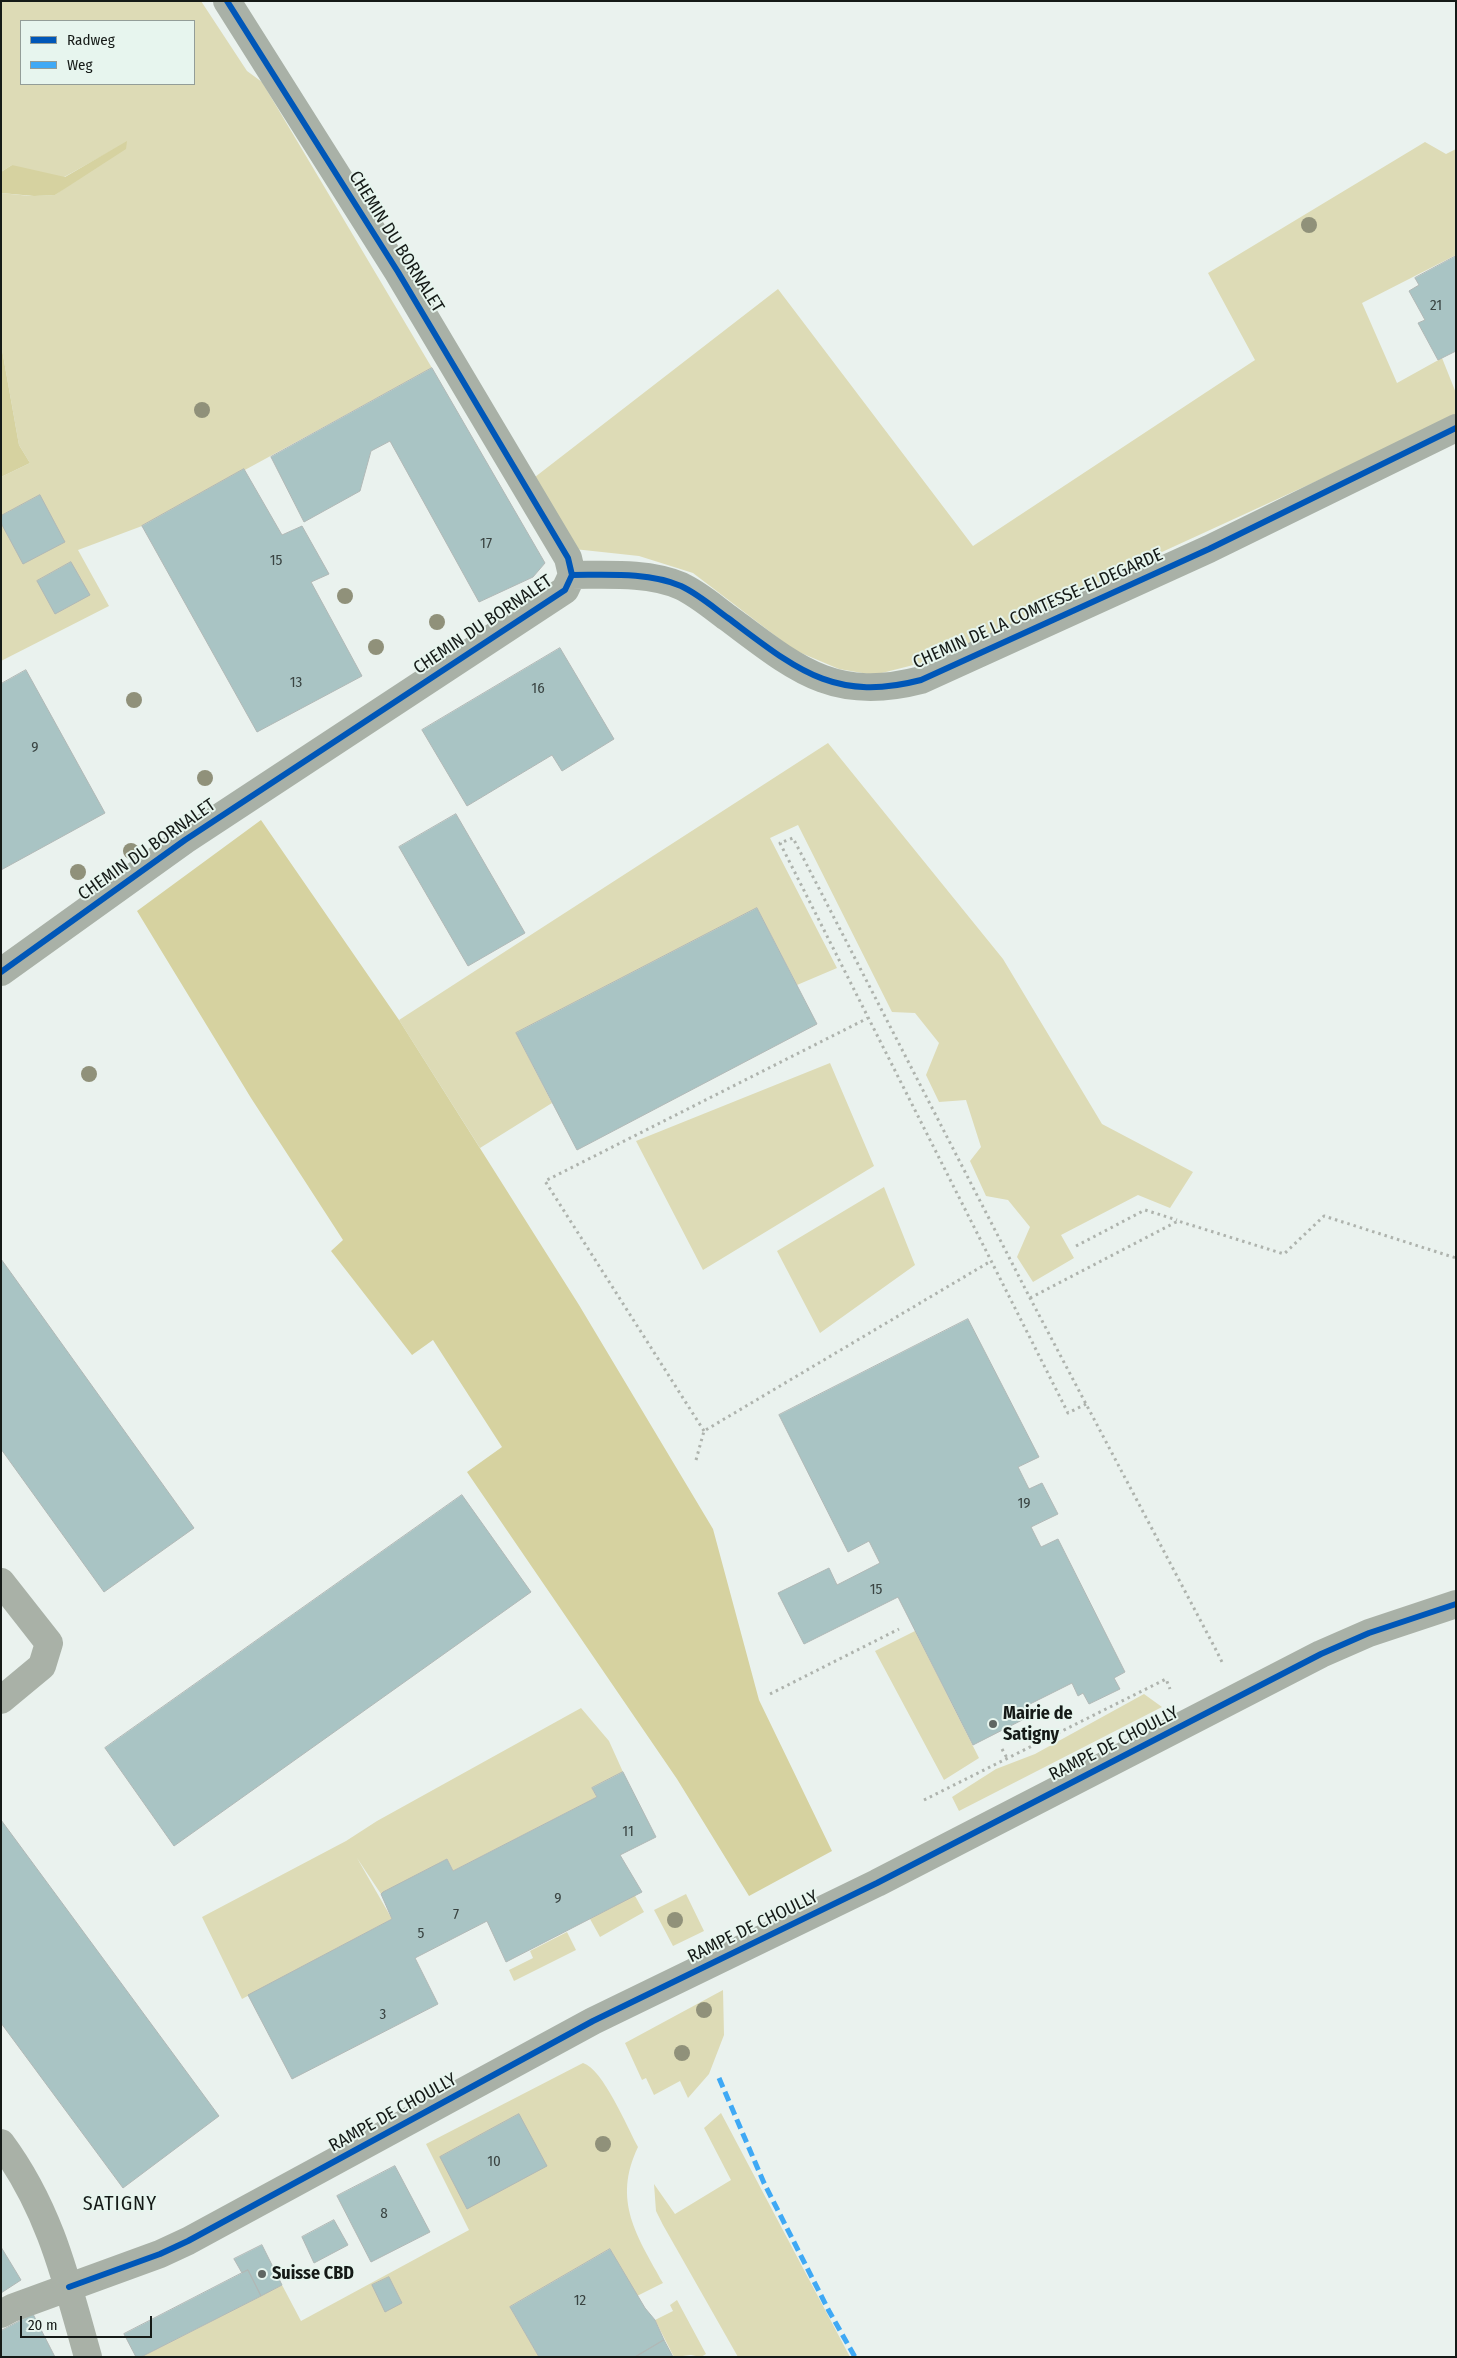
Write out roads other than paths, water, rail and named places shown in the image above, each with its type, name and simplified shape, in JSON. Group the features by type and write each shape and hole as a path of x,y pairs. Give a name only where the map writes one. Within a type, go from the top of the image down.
{"street":[{"name":"CHEMIN DU BORNALET","path":"1,972 185,840 565,590 572,575 568,558 398,272 227,1"},
{"name":"CHEMIN DE LA COMTESSE-ELDEGARDE","path":"572,575 658,578 682,587 702,599 788,662 818,678 835,684 872,688 902,685 921,680 1209,549 1456,428"},
{"path":"1,1582 49,1643 42,1666 1,1700"},
{"name":"RAMPE DE CHOULLY","path":"1,2314 12,2308 188,2242 593,2021 877,1883 1321,1654 1369,1633 1456,1604"},
{"path":"1,2143 28,2182 42,2210 69,2287 88,2357"}],"place":[{"name":"Mairie de Satigny","path":"993,1724"},
{"name":"Suisse CBD","path":"262,2274"}],"district":[{"name":"SATIGNY","path":"120,2204"}]}
